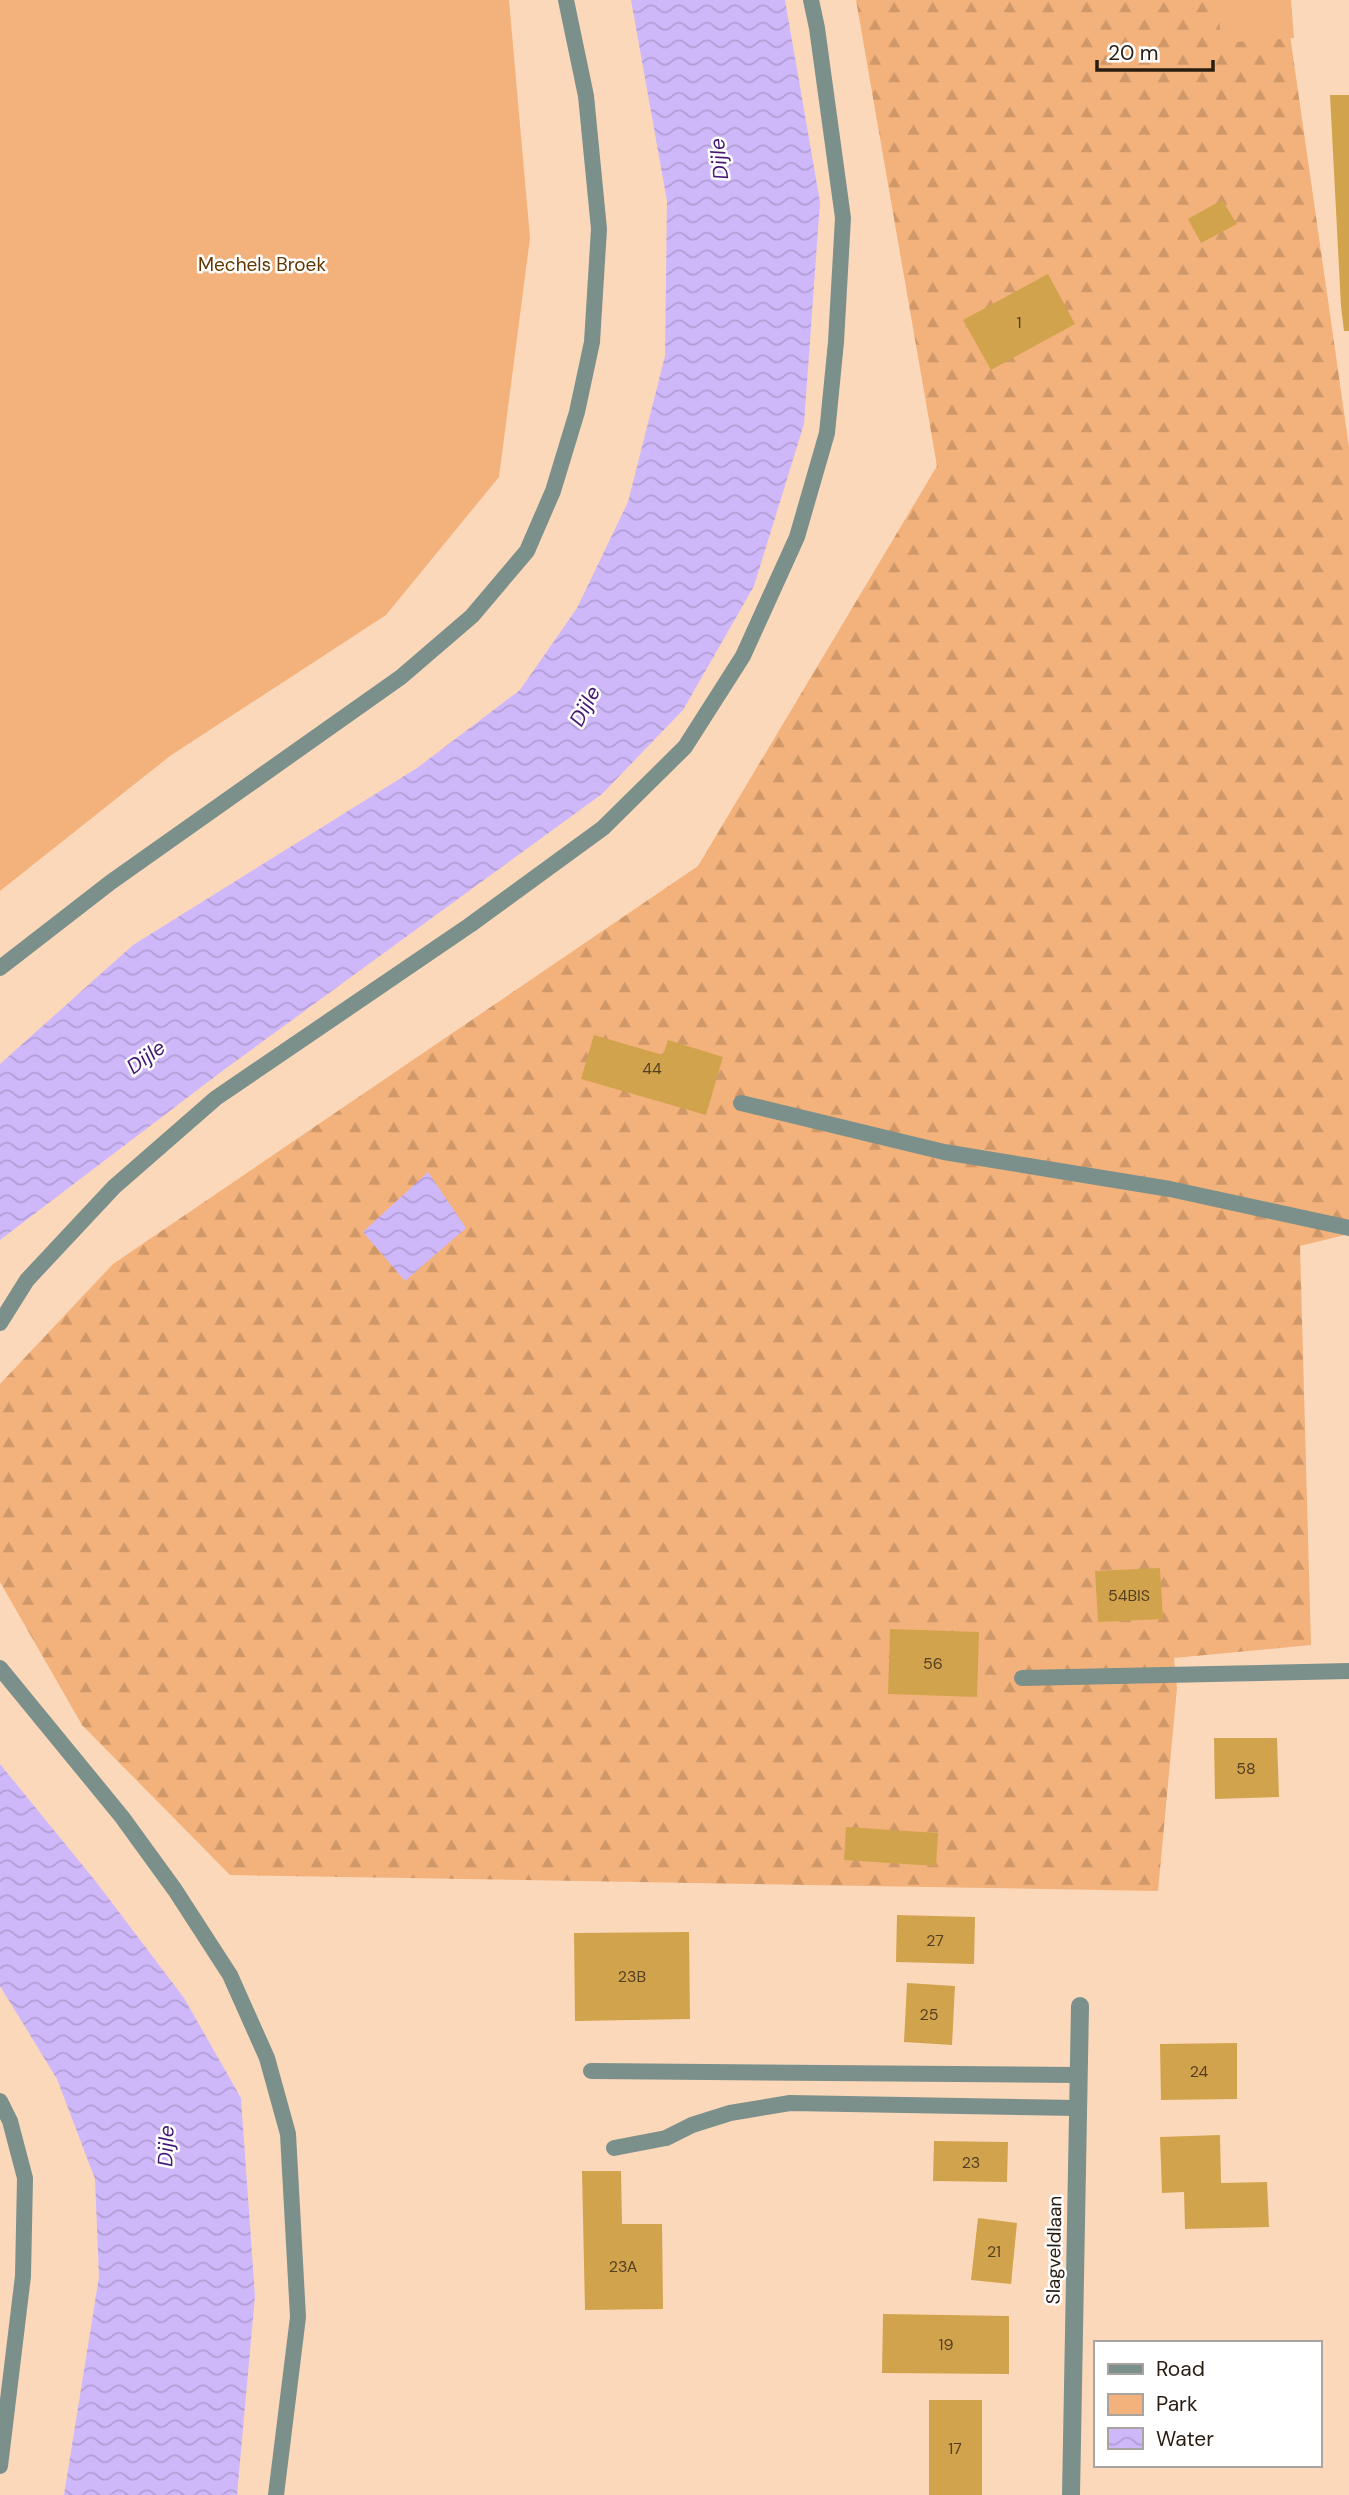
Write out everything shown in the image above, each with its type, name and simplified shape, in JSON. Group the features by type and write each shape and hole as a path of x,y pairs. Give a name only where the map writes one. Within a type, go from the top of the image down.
{"street":[{"name":"Slagveldlaan","path":"1071,2495 1080,2006"}],"lane":[{"path":"0,968 111,882 401,677 472,616 527,551 553,491 577,412 592,342 599,229 586,96 566,0"},
{"path":"0,1323 27,1280 114,1187 216,1098 470,925 603,828 685,747 743,656 797,537 827,433 836,342 843,218 811,0"},
{"path":"741,1103 944,1152 1170,1189 1349,1228"},
{"path":"0,1668 122,1817 176,1890 230,1975 267,2058 288,2134 298,2317 276,2495"},
{"path":"1022,1678 1349,1671"},
{"path":"591,2071 1078,2075"},
{"path":"0,2101 10,2121 25,2178 23,2276 0,2466"},
{"path":"614,2148 666,2138 692,2125 730,2113 790,2103 1078,2108"}],"green space":[{"name":"Mechels Broek","path":"0,0 509,0 530,238 499,477 386,615 170,756 0,891"},
{"path":"856,0 1285,0 1349,447 1349,1234 1300,1246 1311,1645 1174,1658 1177,1688 1158,1891 230,1875 82,1725 0,1582 0,1384 113,1264 698,866 937,466"},
{"path":"1218,0 1291,0 1294,38 1221,43"}],"water":[{"name":"Dijle","path":"631,0 785,0 820,202 804,424 754,586 683,710 602,794 225,1069 0,1240 0,1064 133,945 417,768 520,690 577,608 628,502 665,356 667,201"},
{"path":"428,1172 466,1228 405,1281 363,1232"},
{"name":"Dijle","path":"0,1764 97,1883 184,1998 241,2098 255,2296 237,2495 64,2495 99,2277 95,2179 57,2079 0,1986"}],"building":[{"path":"1330,95 1349,95 1349,331 1344,331 1341,306"},
{"path":"1222,200 1237,224 1201,243 1188,219"},
{"path":"1048,274 1075,324 991,370 963,320"},
{"path":"594,1035 663,1055 668,1040 723,1057 706,1115 581,1079"},
{"path":"1160,1568 1163,1619 1098,1622 1095,1571"},
{"path":"890,1629 979,1632 977,1697 888,1694"},
{"path":"1214,1738 1277,1738 1279,1797 1215,1799"},
{"path":"846,1827 938,1833 936,1866 844,1860"},
{"path":"897,1915 975,1917 974,1964 896,1962"},
{"path":"689,1932 690,2019 575,2021 574,1933"},
{"path":"907,1983 955,1986 952,2045 904,2042"},
{"path":"1237,2043 1237,2099 1161,2100 1160,2044"},
{"path":"1220,2135 1221,2183 1267,2182 1269,2227 1185,2229 1184,2192 1162,2193 1160,2137"},
{"path":"934,2141 1008,2142 1007,2182 933,2181"},
{"path":"582,2171 621,2171 622,2224 662,2224 663,2309 585,2310"},
{"path":"978,2218 1017,2223 1011,2284 971,2280"},
{"path":"883,2314 1009,2316 1009,2374 882,2373"},
{"path":"929,2400 982,2400 982,2495 929,2495"}]}
